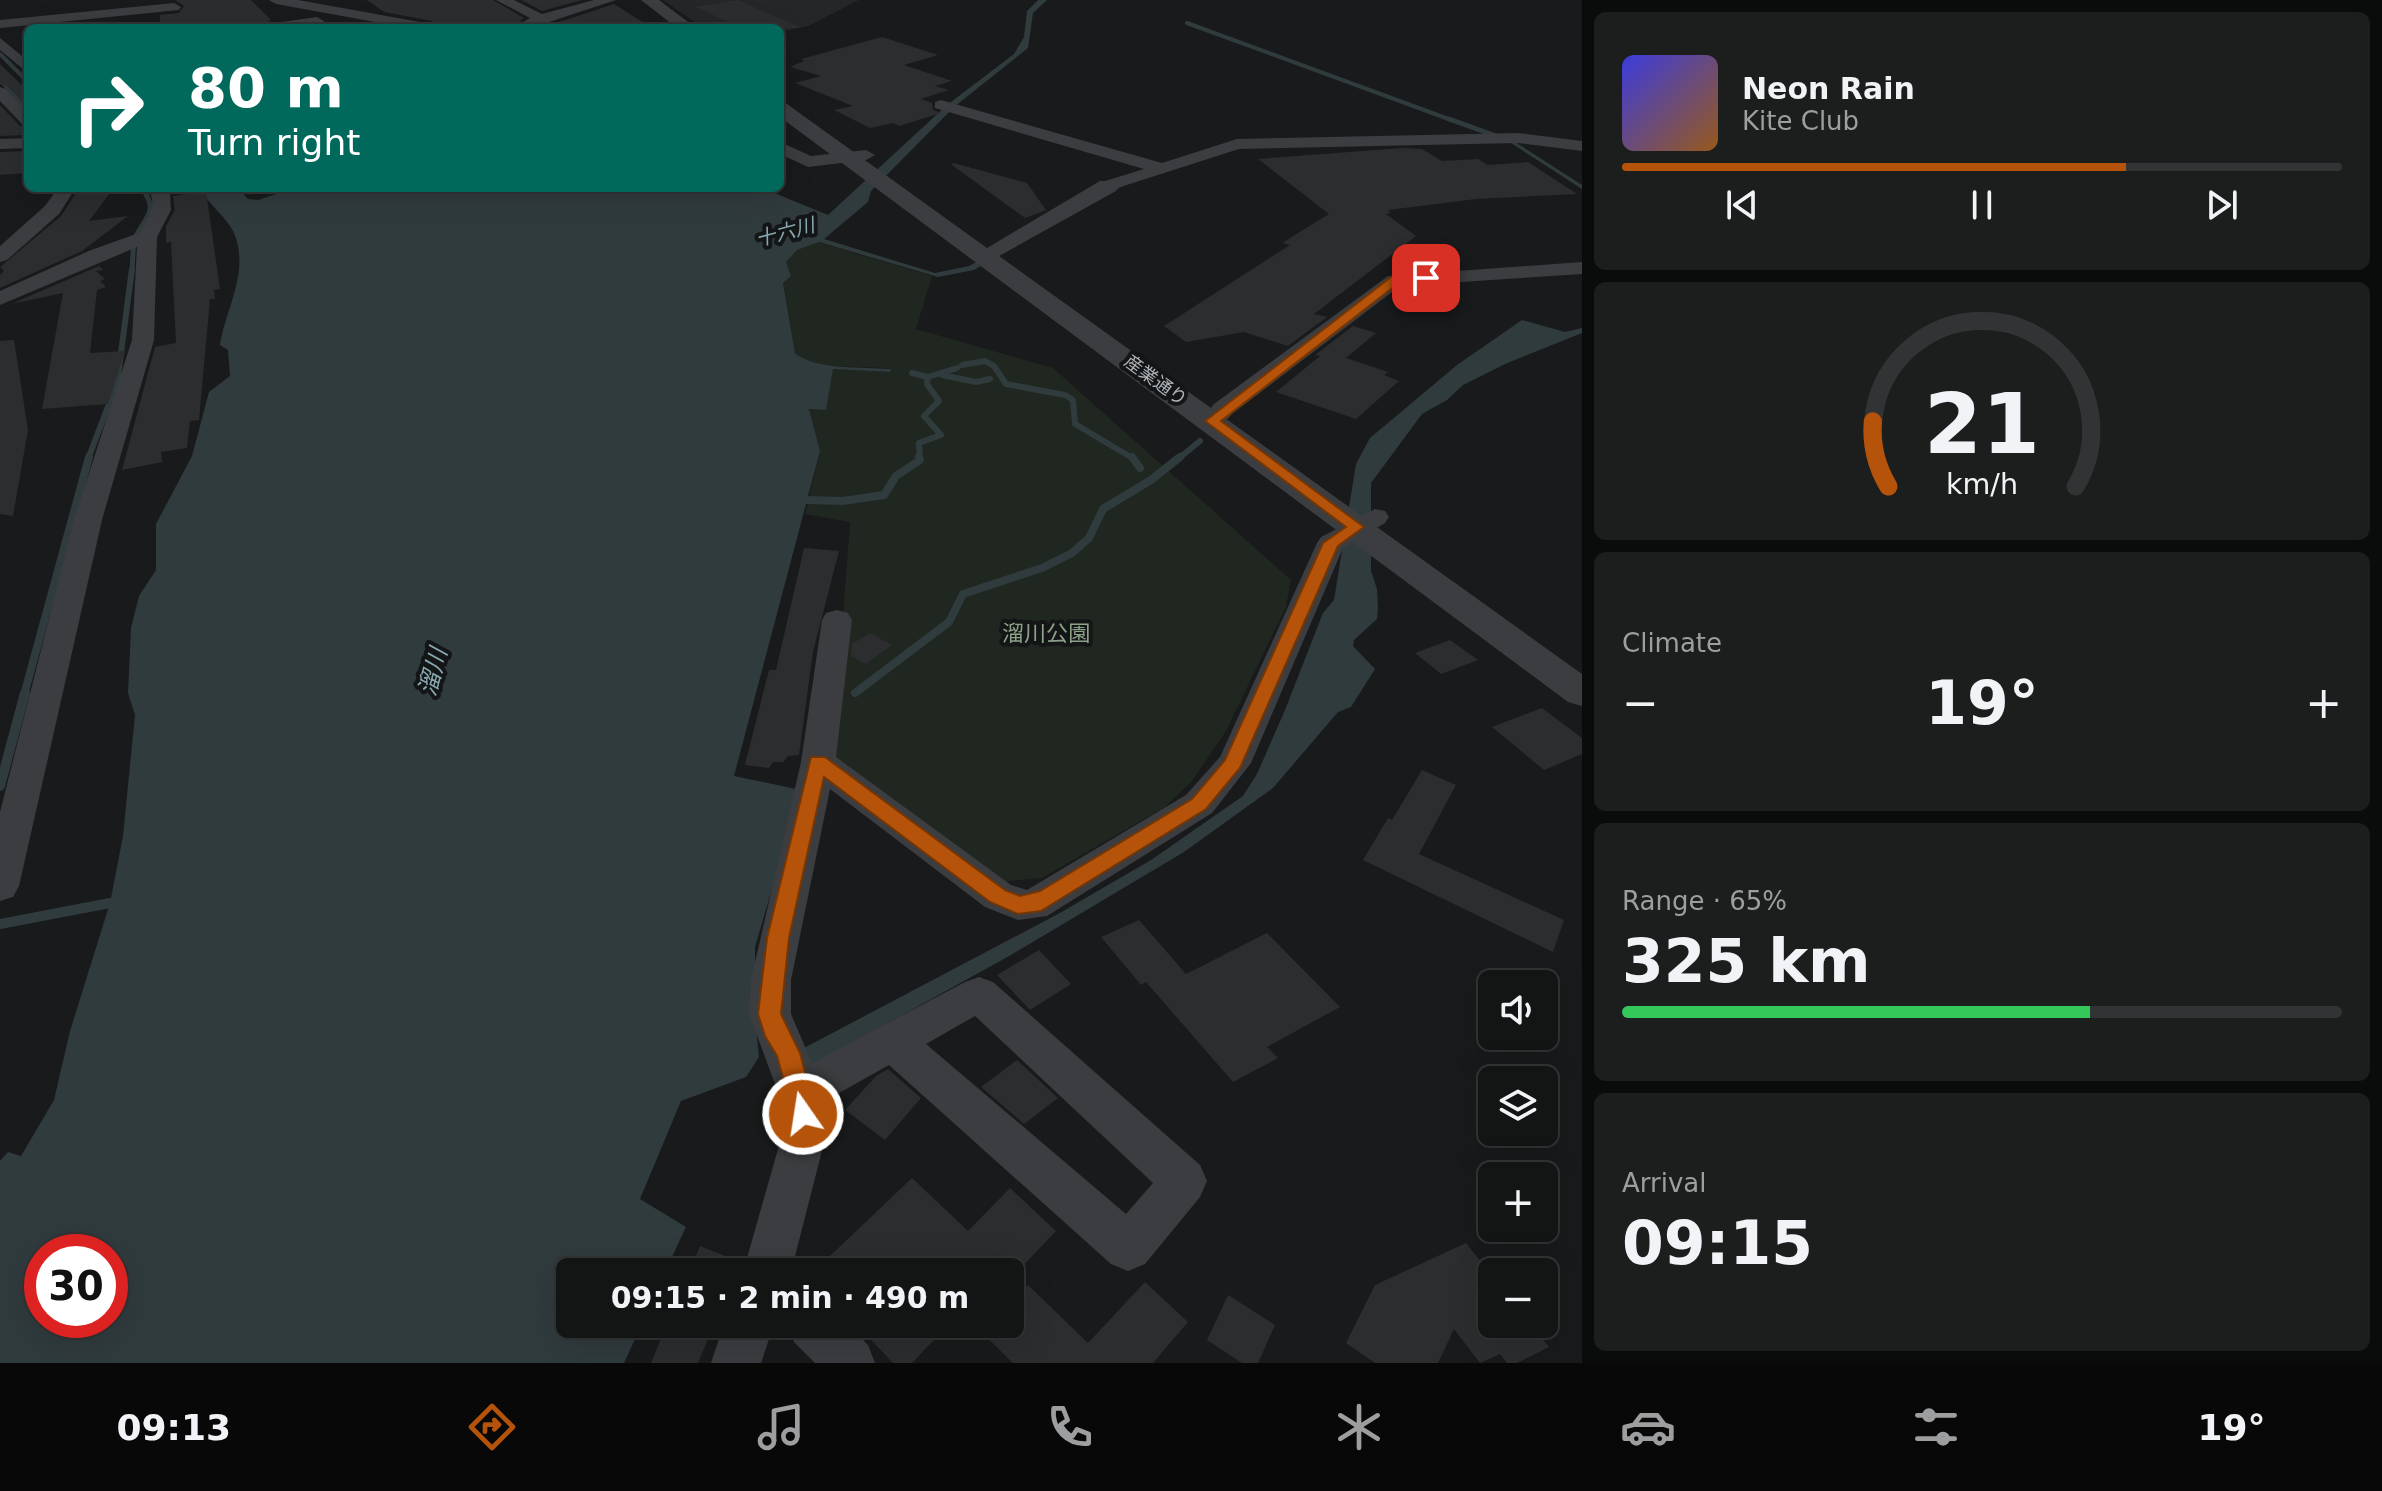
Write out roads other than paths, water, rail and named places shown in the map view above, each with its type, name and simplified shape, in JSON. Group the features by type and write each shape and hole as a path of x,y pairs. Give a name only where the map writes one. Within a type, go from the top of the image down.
{"street":[{"path":"279,0 414,24"},
{"path":"503,0 566,24"},
{"path":"529,24 609,0"},
{"path":"632,0 665,24"},
{"path":"649,0 682,24"},
{"path":"0,24 174,7"},
{"path":"316,24 318,15 344,12"},
{"path":"0,40 24,36"},
{"path":"0,40 24,65"},
{"path":"0,92 15,114"},
{"name":"産業通り","path":"784,96 873,168 1365,522 1582,693"},
{"path":"947,107 1161,168"},
{"name":"産業通り","path":"784,111 998,249 1218,415"},
{"path":"998,249 1108,186 1237,144 1502,138 1582,146"},
{"path":"0,144 24,143"},
{"path":"784,149 808,162 873,168"},
{"path":"0,256 52,210 57,192"},
{"path":"0,299 135,241 162,210 160,192"},
{"path":"0,886 88,520 143,340 135,241"},
{"path":"1218,415 1395,280 1582,268"},
{"path":"0,280 22,289"},
{"path":"818,762 998,896 1018,905 1033,905 1199,804 1216,785 1234,763 1331,543 1365,522"},
{"name":"産業通り","path":"1365,522 1582,665"},
{"path":"771,1258 804,1135 800,1092 788,1053 777,1036 770,1014 771,980 818,762 837,620"},
{"path":"800,1092 892,1041 979,994 1184,1181 1128,1247 892,1041"},
{"path":"736,1363 744,1338"},
{"path":"826,1338 850,1363"}],"water":[{"path":"1038,0 1047,0 1033,13 1028,48 954,107 871,191 868,202 824,239 935,273 969,266 1123,181 1236,145 1505,139 1582,146 1515,142 1582,185 1582,189 1508,141 1241,147 1128,183 974,270 938,277 819,242 797,250 786,262 791,276 783,283 795,353 827,365 891,369 890,372 833,369 826,410 809,409 820,451 734,776 801,790 755,947 755,1017 759,1057 746,1077 681,1101 640,1199 686,1227 672,1258 556,1258 556,1338 636,1338 624,1363 0,1363 0,1161 8,1152 21,1156 54,1100 70,1031 110,903 123,836 135,715 128,693 131,628 139,596 156,570 156,524 192,456 209,392 230,376 228,350 220,345 238,276 238,247 231,228 202,192 242,192 248,199 258,200 283,192 772,192 828,215 947,105 1014,54 1024,37 1027,11"},
{"path":"1522,320 1565,332 1582,328 1582,333 1505,364 1463,385 1447,400 1422,414 1371,483 1371,571 1377,589 1377,619 1354,640 1353,646 1375,669 1351,707 1338,712 1273,788 1184,852 1011,955 803,1070 804,1048 1058,914 1151,860 1243,796 1257,774 1285,710 1323,613 1334,600 1356,464 1370,438 1457,365"}],"waterway":[{"path":"1187,23 1454,121"},
{"path":"0,54 24,78"},
{"path":"0,80 24,105"},
{"path":"1449,119 1499,137"},
{"path":"132,271 136,236 150,208 144,192"},
{"path":"88,459 117,383 132,269"},
{"path":"962,365 985,361 994,366 1006,384 1065,395 1073,400 1075,424 1133,458"},
{"path":"928,377 957,368"},
{"path":"912,373 928,377"},
{"path":"942,375 976,382 990,379"},
{"path":"920,459 919,443 941,435 924,416 939,401 927,384 928,377"},
{"path":"1178,459 1200,441"},
{"path":"24,695 89,457"},
{"path":"806,500 843,501 884,495 896,476 920,460 919,457"},
{"path":"855,693 949,622 963,594 1042,568 1072,553 1089,538 1103,509 1151,480 1180,457"},
{"path":"1133,458 1140,468"},
{"path":"0,786 25,693"},
{"path":"0,924 110,903"}],"water label":[{"name":"十六川","path":"785,232"},
{"name":"溜川","path":"433,672"}],"park label":[{"name":"溜川公園","path":"1046,633"}]}
